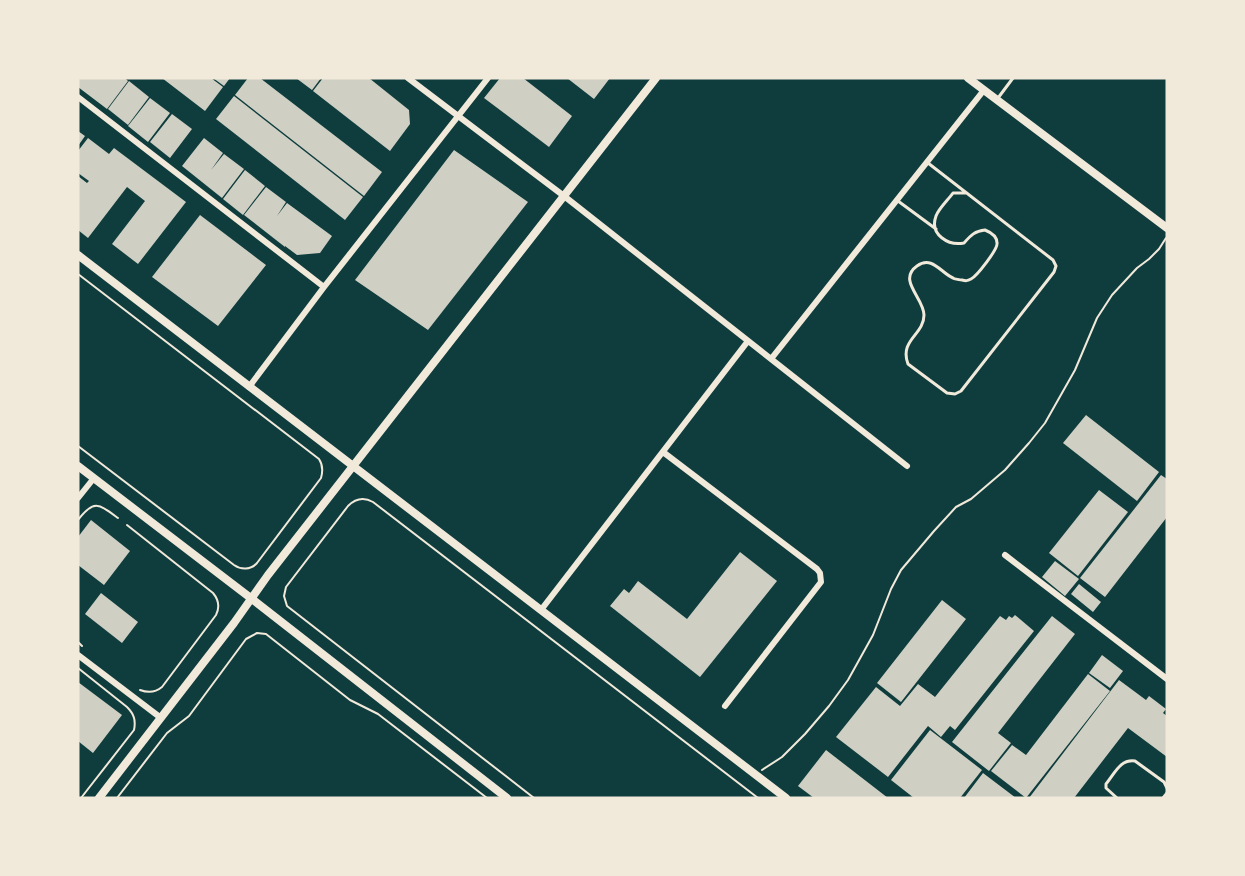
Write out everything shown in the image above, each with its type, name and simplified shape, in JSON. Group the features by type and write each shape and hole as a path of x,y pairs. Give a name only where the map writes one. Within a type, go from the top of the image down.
{"street":[{"path":"408,78 564,196 907,466"},
{"path":"249,387 488,78"},
{"path":"99,798 353,466 656,78"},
{"path":"968,78 1167,228"},
{"path":"771,359 984,90"},
{"path":"78,97 324,288"},
{"path":"78,255 786,798"},
{"path":"541,610 748,341"},
{"path":"663,452 817,569 822,577 821,582 725,706"},
{"path":"78,466 507,798"},
{"path":"78,498 94,478"},
{"path":"1005,555 1167,679"},
{"path":"78,656 161,718"}],"lane":[{"path":"997,100 1013,78"},
{"path":"927,162 967,193 1053,260 1056,266 1054,272 961,391 955,394 947,393 908,364 906,350 924,317 923,308 910,287 911,272 922,263 929,262 953,278 966,281 978,273 998,243 995,237 985,230 973,233 964,243 952,244 938,234 936,215 953,193 967,193"},
{"path":"897,200 936,229"},
{"path":"1117,798 1106,788 1106,784 1124,762 1130,760 1135,761 1164,782 1167,788"},
{"path":"1163,798 1167,793"}],"path":[{"path":"755,774 782,757 829,706 848,680 873,635 901,570 956,507 971,499 1005,470 1029,443 1056,405 1075,370 1097,318 1112,295 1137,268 1159,249 1167,237"},
{"path":"78,274 321,459 323,471 317,484 256,567 237,570 85,454 78,446"},
{"path":"317,484 322,487"},
{"path":"534,798 287,606 284,587 347,505 355,500 374,500 758,798"},
{"path":"78,520 86,508 94,506 103,507 118,518"},
{"path":"127,525 216,596 219,612 162,687 148,692 139,689"},
{"path":"216,596 219,591"},
{"path":"284,610 287,606"},
{"path":"266,634 269,629"},
{"path":"117,798 155,746 167,733 189,716 248,635 257,633 266,634 350,700 378,714 487,798"},
{"path":"78,642 82,646"},
{"path":"78,668 131,709 135,731 81,798"}],"building":[{"path":"78,78 125,78 128,81 107,109 78,87"},
{"path":"162,78 211,78 223,87 205,111"},
{"path":"213,78 230,78 224,86"},
{"path":"248,78 260,78 382,172 364,196 235,95"},
{"path":"296,78 321,78 312,90"},
{"path":"323,78 369,78 409,110 410,124 390,151 313,91"},
{"path":"500,78 523,78 572,116 549,147 484,98"},
{"path":"567,78 610,78 594,99"},
{"path":"129,81 149,97 128,125 108,109"},
{"path":"234,96 363,197 345,220 216,119"},
{"path":"150,98 170,113 148,142 128,126"},
{"path":"172,114 192,129 170,158 150,142"},
{"path":"78,131 85,136 78,146"},
{"path":"88,138 109,154 114,148 186,202 138,264 112,244 145,201 127,187 88,238 78,230 78,176 87,183 89,181 78,173 78,151"},
{"path":"204,138 223,153 211,170 224,154 244,169 222,198 182,166"},
{"path":"454,150 528,202 428,330 355,280"},
{"path":"245,170 265,186 243,215 223,199"},
{"path":"266,187 286,202 277,216 287,203 332,236 320,253 297,255 244,215"},
{"path":"200,215 266,265 218,326 152,277"},
{"path":"1086,415 1159,472 1137,501 1063,443"},
{"path":"1161,475 1167,479 1167,517 1105,597 1080,578"},
{"path":"1099,490 1128,512 1078,576 1049,553"},
{"path":"91,520 130,551 104,585 78,565 78,537"},
{"path":"740,552 777,581 700,677 610,606 624,589 629,593 638,581 687,619"},
{"path":"1055,561 1079,579 1065,596 1042,577"},
{"path":"1079,584 1101,602 1093,612 1071,594"},
{"path":"101,593 138,622 122,643 85,614"},
{"path":"942,600 966,619 901,702 877,683"},
{"path":"1015,615 1034,631 955,730 950,726 941,737 928,726 888,777 836,737 876,687 900,706 918,684 935,697 1000,616 1006,620 1009,616 1012,618"},
{"path":"1052,616 1075,634 998,733 1011,743 989,771 952,742"},
{"path":"1102,655 1123,671 1110,688 1089,673"},
{"path":"1088,674 1110,691 1026,798 991,771 1012,745 1026,755"},
{"path":"1119,680 1146,700 1149,696 1166,709 1163,713 1167,716 1167,757 1128,728 1074,798 1029,798"},
{"path":"78,682 122,715 93,753 78,741"},
{"path":"930,730 982,770 960,798 914,798 891,780"},
{"path":"826,750 888,798 814,798 798,786"},
{"path":"983,773 1016,798 964,798"}]}
